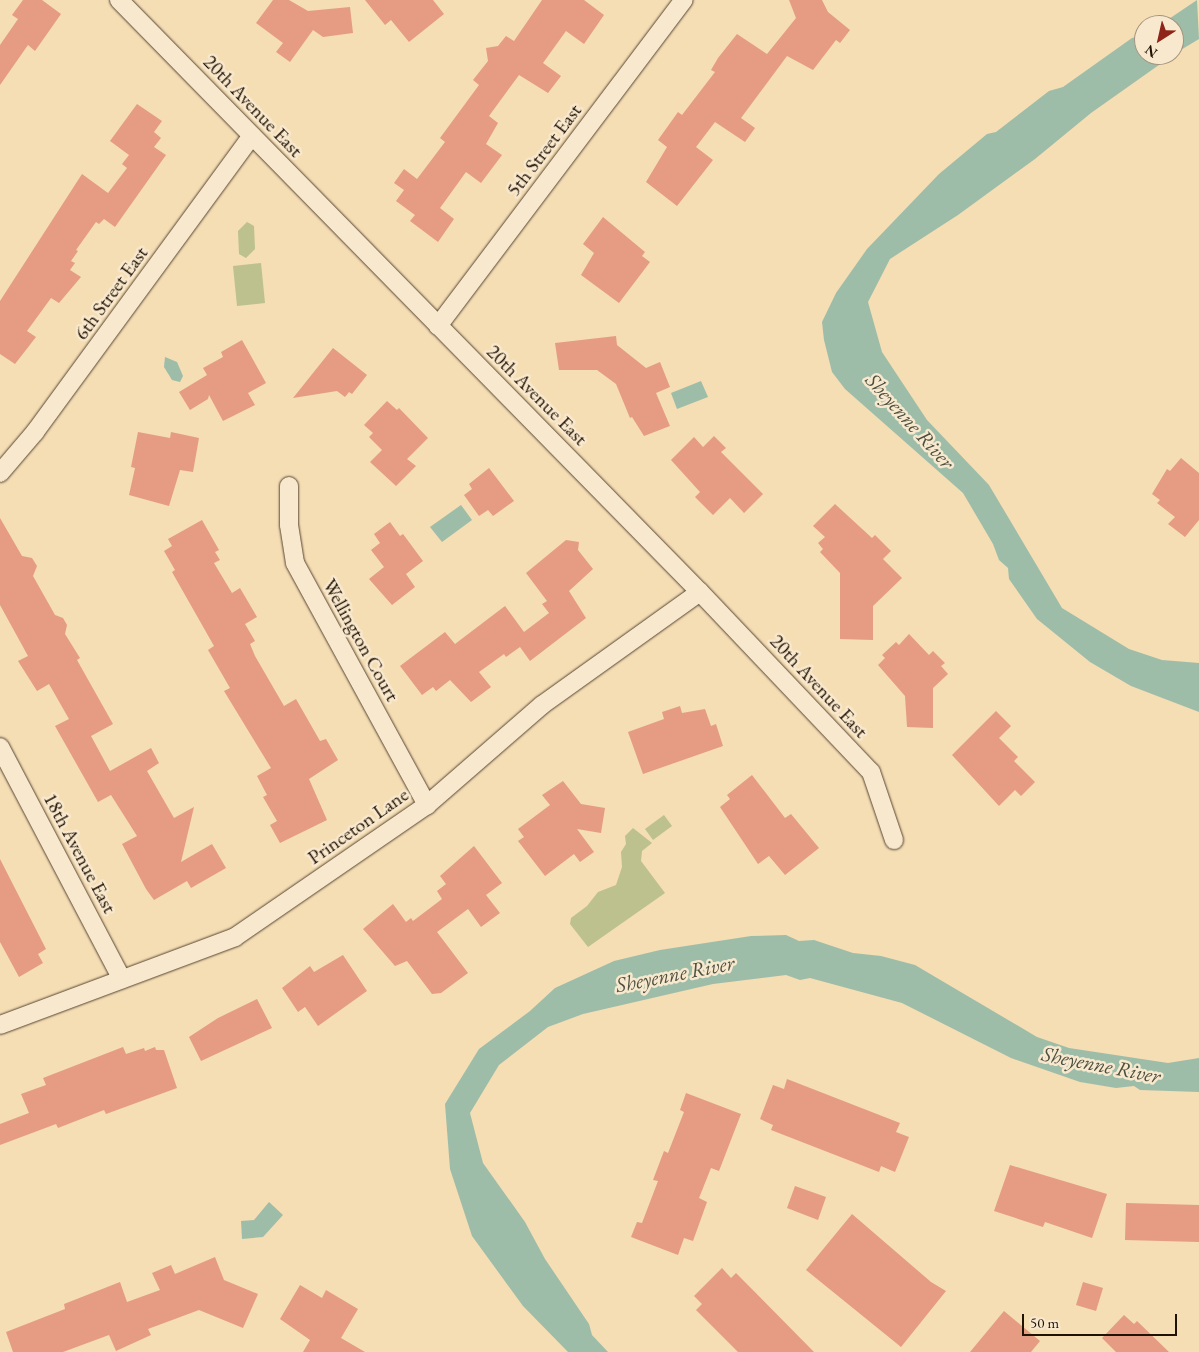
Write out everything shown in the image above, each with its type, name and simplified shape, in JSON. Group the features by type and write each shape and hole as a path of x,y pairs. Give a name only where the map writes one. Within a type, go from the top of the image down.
{"street":[{"name":"20th Avenue East","path":"119,0 700,592 871,772 894,840"},
{"name":"5th Street East","path":"438,326 684,0"},
{"name":"6th Street East","path":"0,473 35,432 252,136"},
{"name":"Wellington Court","path":"289,486 289,525 295,564 427,805"},
{"name":"Princeton Lane","path":"0,1026 235,937 427,805 542,706 700,592"},
{"name":"18th Avenue East","path":"0,747 122,979"}],"green space":[{"path":"247,222 254,226 255,249 246,258 239,254 238,231"},
{"path":"261,263 265,303 237,306 233,266"},
{"path":"664,815 672,826 653,840 645,829"},
{"path":"633,828 652,843 642,851 641,861 665,893 588,947 570,924 571,918 587,906 598,892 616,885 622,867 621,852 626,844 625,836"}],"water":[{"path":"1197,0 1199,39 1184,48 1184,15 1175,15"},
{"name":"Sheyenne River","path":"1134,38 1134,65 1159,65 1091,113 1035,159 958,215 890,259 868,302 882,352 927,420 989,485 1062,608 1129,649 1162,660 1199,663 1199,712 1131,686 1090,662 1037,619 1009,579 1008,568 999,560 993,544 963,493 845,389 832,372 824,340 822,322 836,293 867,249 939,174 987,134 996,132 1049,91 1063,87"},
{"path":"165,357 177,362 183,376 180,382 172,380 164,367"},
{"path":"701,381 708,397 677,409 671,393"},
{"path":"461,505 472,520 442,542 430,527"},
{"name":"Sheyenne River","path":"786,935 799,941 814,940 853,953 881,956 915,965 1037,1037 1069,1048 1168,1063 1199,1058 1199,1092 1140,1090 1134,1086 1116,1088 1080,1082 1011,1058 902,1003 810,978 800,980 786,975 713,984 583,1014 548,1027 499,1065 470,1113 483,1163 525,1222 545,1259 589,1324 592,1335 608,1352 568,1352 523,1306 472,1236 450,1169 445,1104 479,1049 530,1011 555,988 614,961 660,950 751,936"},
{"path":"269,1202 283,1215 263,1237 242,1239 241,1221 254,1220"}],"building":[{"path":"23,0 42,0 61,14 35,51 28,45 0,85 0,45 18,19 12,15"},
{"path":"273,0 289,0 308,11 350,7 353,33 323,37 313,30 290,62 276,52 283,43 256,23"},
{"path":"365,0 433,0 444,14 409,42 391,20 385,25"},
{"path":"542,0 584,0 604,15 584,44 566,31 543,63 561,76 548,93 519,75 489,116 498,123 486,144 502,155 481,183 466,172 440,208 454,219 438,242 410,221 415,215 396,201 404,190 394,183 404,169 417,179 445,142 440,138 479,85 473,80 488,61 486,48 498,46 506,36 514,41"},
{"path":"789,0 822,0 828,12 850,30 840,43 836,40 813,70 787,56 741,118 755,128 745,142 715,122 696,147 713,160 677,206 646,182 667,147 658,140 678,112 682,115 715,72 711,70 737,34 767,54 796,18"},
{"path":"137,104 162,121 154,132 161,138 154,147 166,155 115,227 104,219 99,224 96,222 76,250 78,251 71,261 75,263 70,270 81,277 59,303 51,298 27,331 36,337 15,364 0,354 0,301 82,174 108,193 127,168 122,164 129,155 110,141"},
{"path":"603,217 645,252 642,256 650,262 619,303 581,275 594,253 583,244"},
{"path":"616,336 617,345 646,368 660,362 670,387 656,393 670,426 644,436 632,417 630,418 616,384 597,370 559,370 555,343"},
{"path":"242,340 266,383 248,393 255,405 223,421 209,395 208,399 190,410 179,392 207,375 203,368 223,357 221,352"},
{"path":"333,348 367,375 352,394 349,392 345,397 337,391 293,398"},
{"path":"387,401 397,410 399,408 428,438 407,459 416,466 396,486 370,462 382,450 369,437 373,433 364,425"},
{"path":"138,432 170,438 171,432 199,438 193,472 180,470 169,506 129,495 135,468 131,467"},
{"path":"714,436 726,448 721,452 763,494 744,513 730,498 713,515 695,497 700,492 671,460 694,437 703,447"},
{"path":"1181,458 1199,473 1199,520 1185,537 1168,524 1175,517 1157,503 1160,500 1152,494 1167,469 1170,471"},
{"path":"489,468 514,501 493,516 488,510 479,516 464,495 472,489 469,484"},
{"path":"835,504 872,538 875,535 891,551 883,559 902,578 873,606 873,640 840,639 840,573 820,552 823,549 818,543 825,537 813,526"},
{"path":"0,518 22,556 32,558 37,566 33,576 55,615 63,618 67,625 65,634 80,658 77,660 113,724 91,736 110,771 151,748 159,763 147,771 174,818 194,807 181,862 212,844 226,868 191,888 187,881 154,900 146,889 122,844 137,836 111,795 98,802 55,726 69,719 49,684 37,691 18,661 28,656 0,605"},
{"path":"202,520 219,550 215,552 220,560 214,563 232,593 240,588 257,617 245,624 255,641 250,644 255,656 284,706 296,699 320,741 326,739 338,760 309,779 327,820 280,843 270,825 277,821 263,797 267,795 257,776 271,768 224,691 230,688 208,650 214,646 172,572 175,570 164,551 172,546 168,539"},
{"path":"390,522 400,536 403,534 423,561 406,574 415,587 392,605 369,579 384,567 371,550 380,543 374,534"},
{"path":"566,540 579,542 578,550 593,569 569,591 586,618 530,661 520,647 506,657 504,654 479,672 491,687 471,702 450,680 436,691 433,687 422,695 400,666 445,632 455,644 505,606 524,632 549,613 542,604 547,601 526,573"},
{"path":"909,634 929,655 933,651 945,663 941,666 948,674 933,688 933,728 907,727 905,696 878,665 885,658 882,655 896,642 899,645"},
{"path":"680,706 682,713 705,709 711,726 716,724 723,746 643,774 628,732 664,719 662,712"},
{"path":"996,711 1011,726 999,738 1018,757 1014,761 1035,782 1021,796 1015,790 999,806 952,755"},
{"path":"752,775 785,818 791,814 819,848 785,875 769,856 758,864 720,807 730,799 727,795"},
{"path":"563,781 581,804 605,808 601,833 577,829 594,852 580,862 574,854 545,876 518,841 524,837 518,829 550,805 542,795"},
{"path":"474,846 502,883 486,895 500,913 481,927 468,909 437,932 468,973 441,993 432,994 407,961 395,966 363,929 393,904 406,922 411,918 413,921 442,899 437,891 446,884 440,876"},
{"path":"0,859 46,949 38,954 43,963 19,977 0,942"},
{"path":"343,955 367,991 318,1026 305,1007 298,1012 282,988 310,966 314,972"},
{"path":"257,999 272,1028 201,1061 189,1037 218,1018"},
{"path":"123,1047 126,1054 144,1048 145,1051 155,1047 156,1050 164,1050 177,1088 106,1114 104,1110 58,1128 56,1124 0,1145 0,1124 29,1113 21,1094 46,1085 43,1078"},
{"path":"787,1079 900,1123 896,1132 909,1137 895,1172 881,1166 879,1172 771,1130 773,1125 760,1119 773,1085 784,1089"},
{"path":"686,1093 741,1114 719,1171 711,1168 699,1198 707,1202 693,1241 684,1238 678,1255 631,1237 637,1222 642,1223 658,1181 653,1180 664,1151 668,1153 684,1112 680,1110"},
{"path":"1010,1165 1107,1194 1092,1238 1045,1222 1043,1227 994,1211"},
{"path":"795,1186 826,1197 818,1220 787,1208"},
{"path":"1126,1203 1199,1205 1199,1242 1125,1240"},
{"path":"852,1214 931,1282 946,1291 901,1347 806,1270"},
{"path":"215,1257 224,1280 258,1294 243,1328 199,1310 148,1329 151,1335 116,1351 109,1335 63,1352 13,1352 6,1332 65,1309 64,1304 120,1282 127,1302 160,1290 152,1273 171,1265 175,1274"},
{"path":"722,1268 731,1278 736,1273 814,1352 738,1352 696,1310 702,1304 694,1296"},
{"path":"1083,1282 1103,1288 1096,1311 1076,1305"},
{"path":"300,1285 322,1298 326,1290 358,1309 341,1338 365,1352 303,1352 310,1340 280,1319"},
{"path":"1004,1311 1040,1341 1031,1352 970,1352"},
{"path":"1124,1315 1134,1324 1137,1321 1169,1352 1116,1352 1102,1338"}]}
